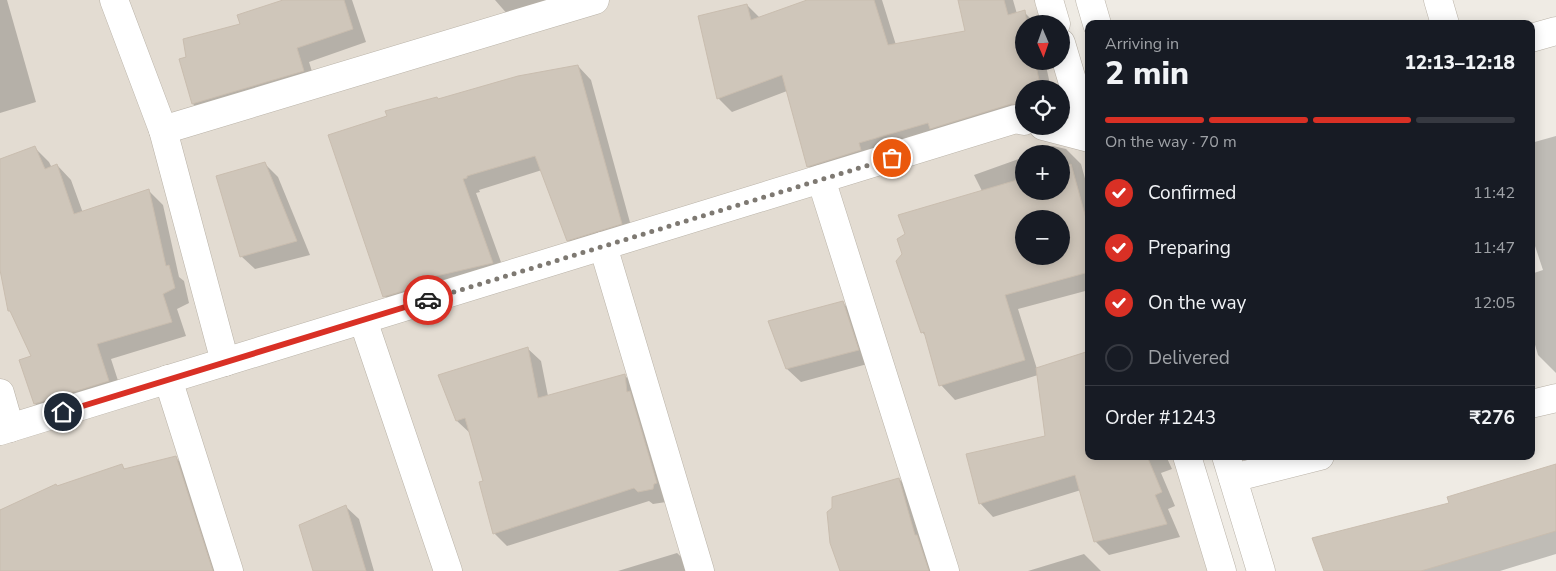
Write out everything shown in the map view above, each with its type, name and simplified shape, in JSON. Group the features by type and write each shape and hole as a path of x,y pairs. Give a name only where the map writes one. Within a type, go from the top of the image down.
{"street":[{"path":"114,0 163,130 225,362"},
{"path":"163,130 595,0"},
{"path":"1049,0 1053,15"},
{"path":"1090,0 1095,20"},
{"path":"1438,0 1444,20"},
{"path":"1535,37 1556,31"},
{"path":"1070,66 1084,101"},
{"path":"0,393 5,430 1015,119"},
{"path":"1070,133 1085,137"},
{"path":"821,179 945,571"},
{"path":"603,246 700,571"},
{"path":"363,320 447,571"},
{"path":"168,380 229,571"},
{"path":"1188,460 1222,571"},
{"path":"1262,571 1230,467 1287,460"}],"shaded area":[{"path":"0,0 1044,0 1049,15 1015,15 1015,70 1064,70 1068,80 1015,80 1015,135 1070,135 1070,85 1085,126 1085,460 1177,460 1208,571 0,571"}],"building":[{"path":"283,0 344,0 353,29 297,48 304,71 192,104 179,59 186,57 183,39 240,24 237,15"},
{"path":"807,0 874,0 888,45 965,31 958,0 1004,0 1008,15 1025,10 1026,15 1015,15 1015,70 1037,70 1039,80 1015,80 1015,104 930,129 928,123 859,143 861,150 807,167 782,75 717,99 698,16 747,4 751,20"},
{"path":"578,65 622,224 567,241 535,156 467,176 467,178 463,179 493,263 423,279 424,285 383,297 328,135 387,116 385,111 437,97 438,99 518,76"},
{"path":"35,146 45,169 57,164 74,214 149,189 166,266 169,265 175,288 163,294 172,322 97,344 109,381 34,404 19,360 31,356 10,311 8,311 0,270 0,159"},
{"path":"265,162 297,241 240,257 216,176"},
{"path":"1071,164 1085,215 1085,273 1005,295 1025,360 939,386 924,332 921,333 896,261 902,254 897,239 905,234 898,215 1015,181 1015,200 1070,200"},
{"path":"843,301 859,350 786,369 768,321"},
{"path":"528,347 538,398 625,374 627,392 630,391 657,483 654,484 653,489 638,492 634,488 493,534 479,482 483,481 465,418 456,421 438,375"},
{"path":"1085,352 1085,460 1149,460 1162,492 1155,495 1167,524 1094,542 1075,475 979,504 966,454 1045,436 1036,368"},
{"path":"176,456 213,571 0,571 0,510 56,484 57,486 122,464 124,469"},
{"path":"1556,464 1556,531 1421,571 1324,571 1312,538 1449,503 1447,497"},
{"path":"899,478 915,535 917,535 929,571 840,571 830,543 827,512 832,508 832,497"},
{"path":"346,505 366,571 313,571 299,525"}],"way so far":[{"path":"428,300 892,158"}],"route":[{"path":"63,412 428,300"}]}
